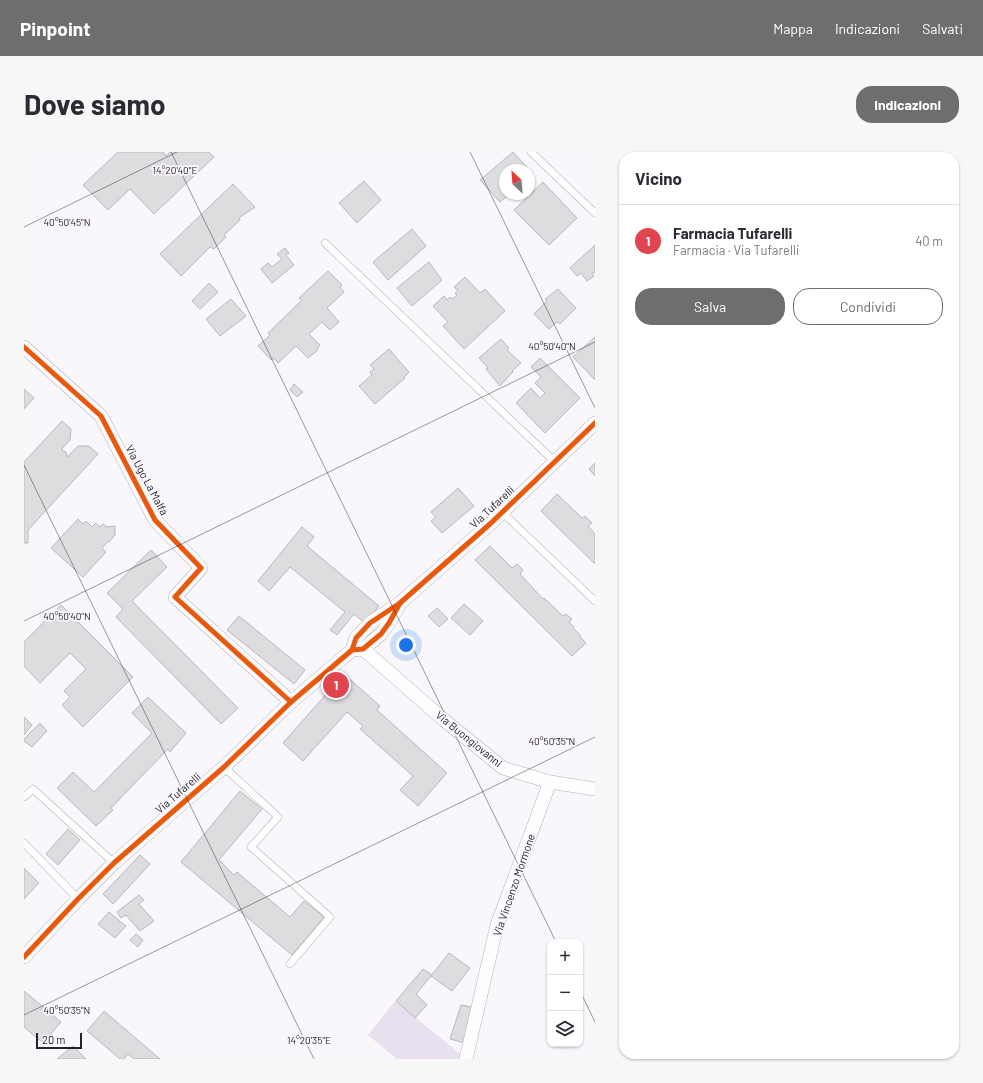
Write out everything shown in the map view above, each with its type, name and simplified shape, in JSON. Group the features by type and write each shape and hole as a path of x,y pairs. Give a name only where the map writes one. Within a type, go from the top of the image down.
{"street":[{"name":"Via Ugo La Malfa","path":"24,347 101,416 155,520 201,568 175,597 292,702"},
{"name":"Via Tufarelli","path":"24,958 78,899 114,863 224,767 292,702 358,649 381,634 400,603 502,512 595,423"},
{"name":"Via Buongiovanni","path":"358,649 504,768 550,782 595,789"},
{"name":"Via Vincenzo Mormone","path":"466,1059 498,925 550,782"}],"lane":[{"path":"531,152 595,214"},
{"path":"324,242 554,461"},
{"path":"502,512 595,601"},
{"path":"224,767 278,817 251,846 330,917 290,964"},
{"path":"24,797 33,789 114,863"},
{"path":"24,844 78,899"}],"shaded area":[{"path":"395,1001 463,1056 461,1059 397,1059 368,1035"}],"building":[{"path":"118,152 163,152 166,156 170,152 209,152 214,157 154,214 130,189 108,210 83,185"},
{"path":"513,152 524,164 499,164 499,200 502,200 500,202 480,180"},
{"path":"364,181 381,200 357,223 339,203"},
{"path":"543,182 577,218 549,245 514,210 524,200 535,200 535,190"},
{"path":"233,184 255,207 239,218 240,220 224,235 226,237 214,249 210,247 181,276 160,254"},
{"path":"412,229 426,246 388,280 373,262"},
{"path":"595,245 595,272 592,274 594,276 587,281 581,273 577,276 570,268"},
{"path":"285,248 289,253 286,255 294,265 272,283 261,269 268,263 272,267 282,259 277,254"},
{"path":"429,262 442,280 412,306 397,288"},
{"path":"328,271 342,285 340,287 344,292 327,308 339,322 330,330 322,322 309,334 320,345 317,349 318,350 308,358 296,346 278,363 274,358 271,360 258,346 270,335 268,333 302,300 299,298"},
{"path":"465,277 480,293 485,289 505,311 464,349 443,326 448,322 433,306 444,296 447,300 450,297 452,299 457,295 455,293 458,290 454,287"},
{"path":"209,283 218,292 200,309 192,301"},
{"path":"558,289 576,308 560,324 557,322 549,329 534,314 547,301 545,299"},
{"path":"231,299 246,316 220,336 206,319"},
{"path":"595,337 595,380 573,357"},
{"path":"501,339 509,348 507,350 521,363 512,371 513,372 500,386 479,358"},
{"path":"389,349 409,372 404,377 405,378 375,404 359,386 372,375 370,372 374,369 370,365"},
{"path":"540,358 580,398 545,433 516,403 531,388 540,398 545,393 535,383 541,377 531,367"},
{"path":"294,384 303,392 297,397 290,390"},
{"path":"24,389 34,398 24,409"},
{"path":"62,421 71,429 70,440 62,449 66,452 67,457 78,446 89,446 98,454 28,530 28,543 24,543 24,462"},
{"path":"595,463 595,476 589,469"},
{"path":"458,488 474,506 442,533 431,521 436,517 431,512"},
{"path":"557,494 582,518 585,516 592,523 588,526 595,534 595,564 541,511"},
{"path":"78,519 83,524 86,521 92,527 96,523 100,527 103,524 107,527 115,526 115,535 102,548 106,552 83,577 51,548"},
{"path":"302,527 314,537 307,546 379,606 365,623 354,614 337,635 330,630 345,612 290,567 269,591 258,581"},
{"path":"490,546 512,568 517,564 523,570 520,574 543,599 544,598 563,616 566,614 572,619 569,622 586,643 572,656 475,560"},
{"path":"151,550 167,567 132,601 238,708 221,724 116,617 123,609 107,593"},
{"path":"464,604 483,621 470,635 451,618"},
{"path":"61,605 133,677 83,727 62,705 70,697 64,691 86,669 70,653 40,683 24,666 24,642"},
{"path":"437,608 448,619 439,627 428,616"},
{"path":"239,616 305,670 294,684 227,630"},
{"path":"344,674 380,706 377,710 447,773 418,806 400,790 413,776 360,729 363,726 347,712 303,761 283,743"},
{"path":"148,697 186,733 170,752 168,749 111,808 113,810 96,826 57,788 73,772 94,792 152,733 132,713"},
{"path":"24,717 32,725 24,735"},
{"path":"40,723 47,731 32,747 24,741 24,739"},
{"path":"240,791 262,809 219,860 234,875 237,872 290,917 304,901 324,917 292,955 181,862"},
{"path":"68,829 80,840 58,865 46,854"},
{"path":"140,855 150,864 113,904 103,894"},
{"path":"24,868 39,883 24,899"},
{"path":"139,895 144,900 139,904 154,921 140,931 126,915 121,918 117,912"},
{"path":"109,912 126,926 115,938 98,924"},
{"path":"136,934 143,940 138,947 130,940"},
{"path":"449,953 470,968 452,991 431,976"},
{"path":"423,969 432,975 416,994 427,1005 415,1018 396,1001"},
{"path":"24,991 61,1022 43,1043 24,1027"},
{"path":"461,1005 476,1008 465,1043 450,1039"},
{"path":"104,1011 160,1059 134,1059 128,1054 124,1059 120,1059 87,1031"},
{"path":"73,1046 86,1059 57,1059"}],"cycle path":[{"path":"24,347 101,416 155,520 201,568 175,597 291,702"},
{"path":"352,650 356,638 370,623 400,603 490,524 595,423"},
{"path":"24,957 114,863 224,767 291,702 352,650 363,649 381,634 400,603"}],"place":[{"name":"Farmacia Tufarelli","path":"336,685"}]}
